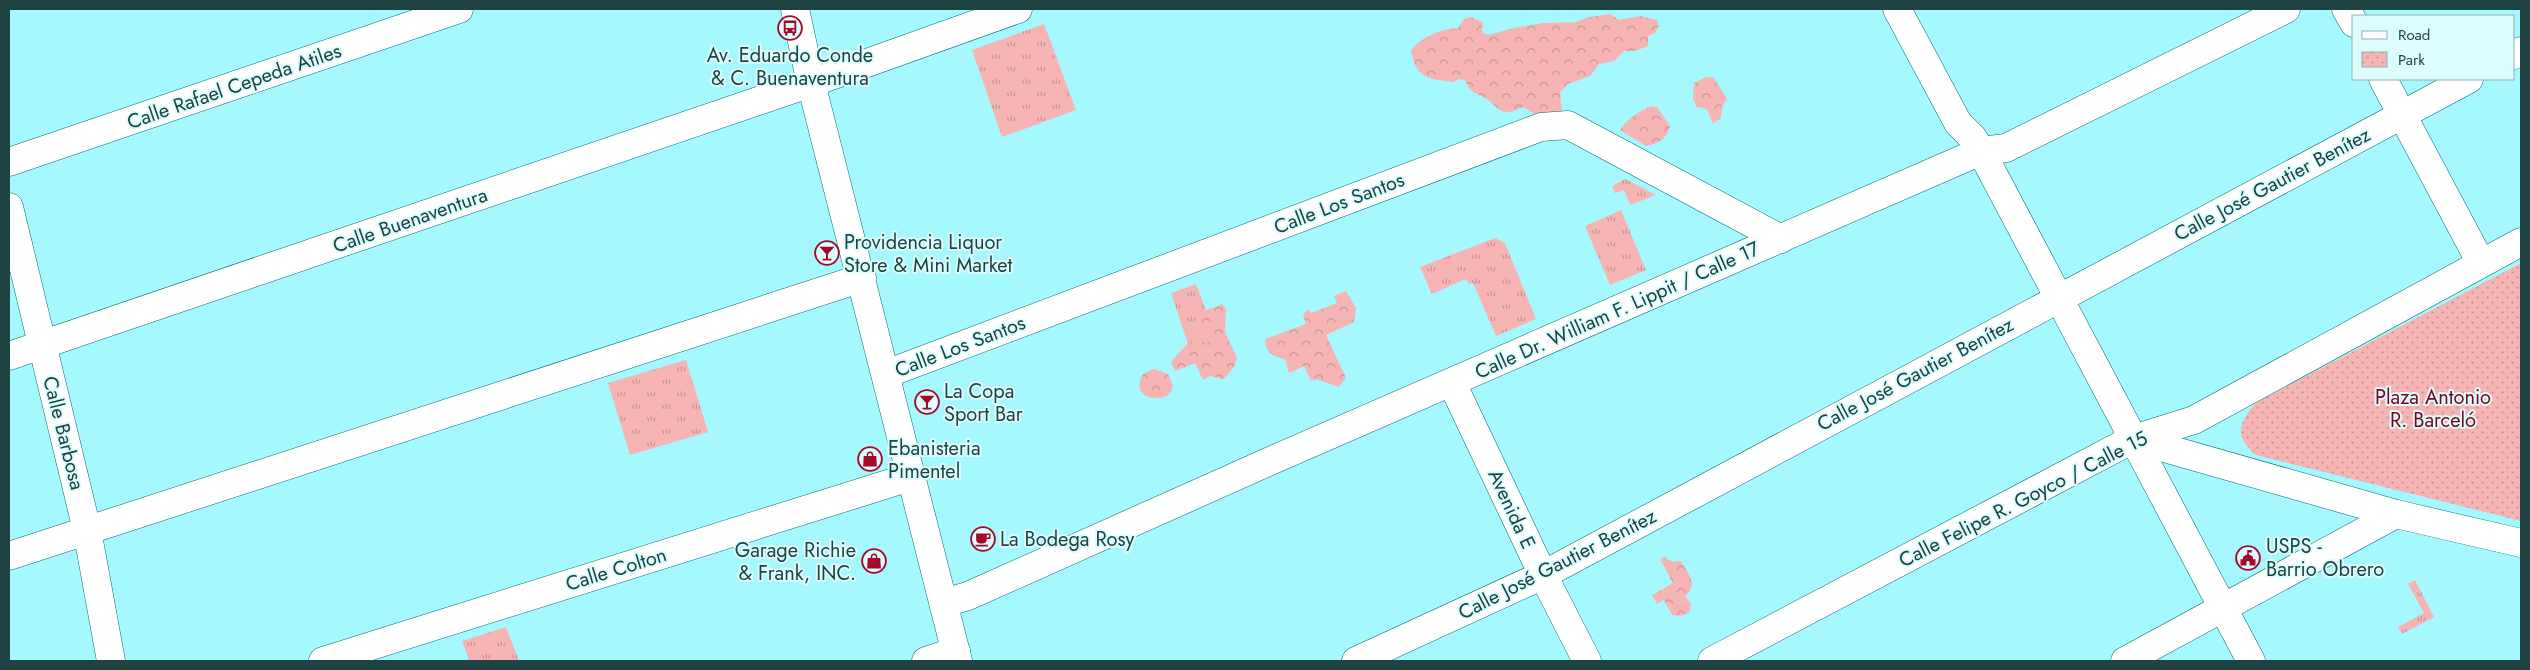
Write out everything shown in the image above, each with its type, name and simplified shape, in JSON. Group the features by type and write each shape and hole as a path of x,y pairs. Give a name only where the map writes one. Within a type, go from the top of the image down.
{"street":[{"name":"Calle Rafael Cepeda Atiles","path":"9,162 459,9"},
{"path":"795,9 811,83 957,656 926,661"},
{"name":"Calle Buenaventura","path":"9,356 811,83 1018,9"},
{"path":"1897,9 1958,123 1973,138 1981,151 2251,661"},
{"name":"Calle Dr. William F. Lippit / Calle 17","path":"944,603 968,596 1981,151 2006,148 2286,9"},
{"path":"2384,80 2481,263"},
{"name":"Calle José Gautier Benítez","path":"1356,661 1543,575 2467,80"},
{"name":"Calle Los Santos","path":"886,374 1541,127 1568,125 1781,239"},
{"name":"Calle Barbosa","path":"9,207 87,530 112,661"},
{"name":"Calle Felipe R. Goyco / Calle 15","path":"1712,661 2133,439 2150,432 2180,426 2194,420 2521,242"},
{"path":"9,556 862,278"},
{"name":"Avenida E","path":"1452,383 1543,575 1587,661"},
{"path":"2133,439 2396,514 2521,543"},
{"name":"Calle Colton","path":"323,661 910,477"},
{"path":"2125,661 2396,514"}],"green space":[{"path":"1611,14 1619,20 1640,16 1657,20 1659,26 1655,33 1648,36 1648,46 1635,51 1624,51 1614,61 1599,64 1590,76 1568,84 1560,93 1562,111 1559,115 1538,117 1524,107 1511,112 1502,111 1471,90 1465,80 1459,79 1453,82 1424,76 1416,67 1411,51 1425,38 1438,32 1458,28 1464,19 1471,17 1483,22 1482,32 1488,35 1543,23 1576,22 1589,17"},
{"path":"1044,24 1076,110 1002,137 972,50"},
{"path":"1706,77 1714,78 1727,99 1722,107 1721,118 1713,124 1707,109 1697,107 1693,99 1694,83"},
{"path":"1652,106 1657,107 1670,126 1662,140 1646,146 1620,130 1634,115"},
{"path":"1625,179 1656,195 1630,205 1624,190 1615,193 1612,186"},
{"path":"1621,210 1646,270 1610,285 1585,226"},
{"path":"1495,238 1505,243 1536,319 1496,336 1473,283 1469,284 1466,279 1432,294 1420,267"},
{"name":"Plaza Antonio R. Barceló","path":"2521,263 2521,521 2256,455 2244,442 2241,435 2243,422 2257,402"},
{"path":"1196,284 1206,310 1212,308 1196,326 1201,337 1211,336 1214,339 1213,343 1188,344 1171,293"},
{"path":"1346,291 1356,308 1354,322 1326,335 1346,378 1339,387 1316,379 1311,381 1304,366 1289,373 1285,359 1277,357 1268,351 1265,339 1306,324 1303,315 1308,309 1311,313 1337,303 1334,296"},
{"path":"1222,304 1226,309 1225,332 1237,358 1234,367 1224,379 1210,376 1203,380 1195,363 1175,371 1171,362 1187,344 1193,342 1213,342 1211,336 1201,337 1196,326 1197,321 1212,308"},
{"path":"686,360 708,432 630,455 608,383"},
{"path":"1154,369 1168,374 1173,386 1170,393 1165,397 1148,397 1140,389 1143,374"},
{"path":"1664,557 1673,562 1681,561 1691,579 1691,587 1685,596 1691,604 1690,612 1681,616 1672,615 1664,600 1657,604 1652,595 1673,583 1660,559"},
{"path":"2415,580 2434,617 2402,634 2398,627 2424,613 2408,584"},
{"path":"506,627 519,661 469,661 462,641"}],"place":[{"name":"Av. Eduardo Conde & C. Buenaventura","path":"790,28"},
{"name":"Providencia Liquor Store & Mini Market","path":"827,253"},
{"name":"La Copa Sport Bar","path":"927,402"},
{"name":"Ebanisteria Pimentel","path":"870,459"},
{"name":"La Bodega Rosy","path":"983,539"},
{"name":"USPS - Barrio Obrero","path":"2248,558"},
{"name":"Garage Richie & Frank, INC.","path":"874,561"}]}
